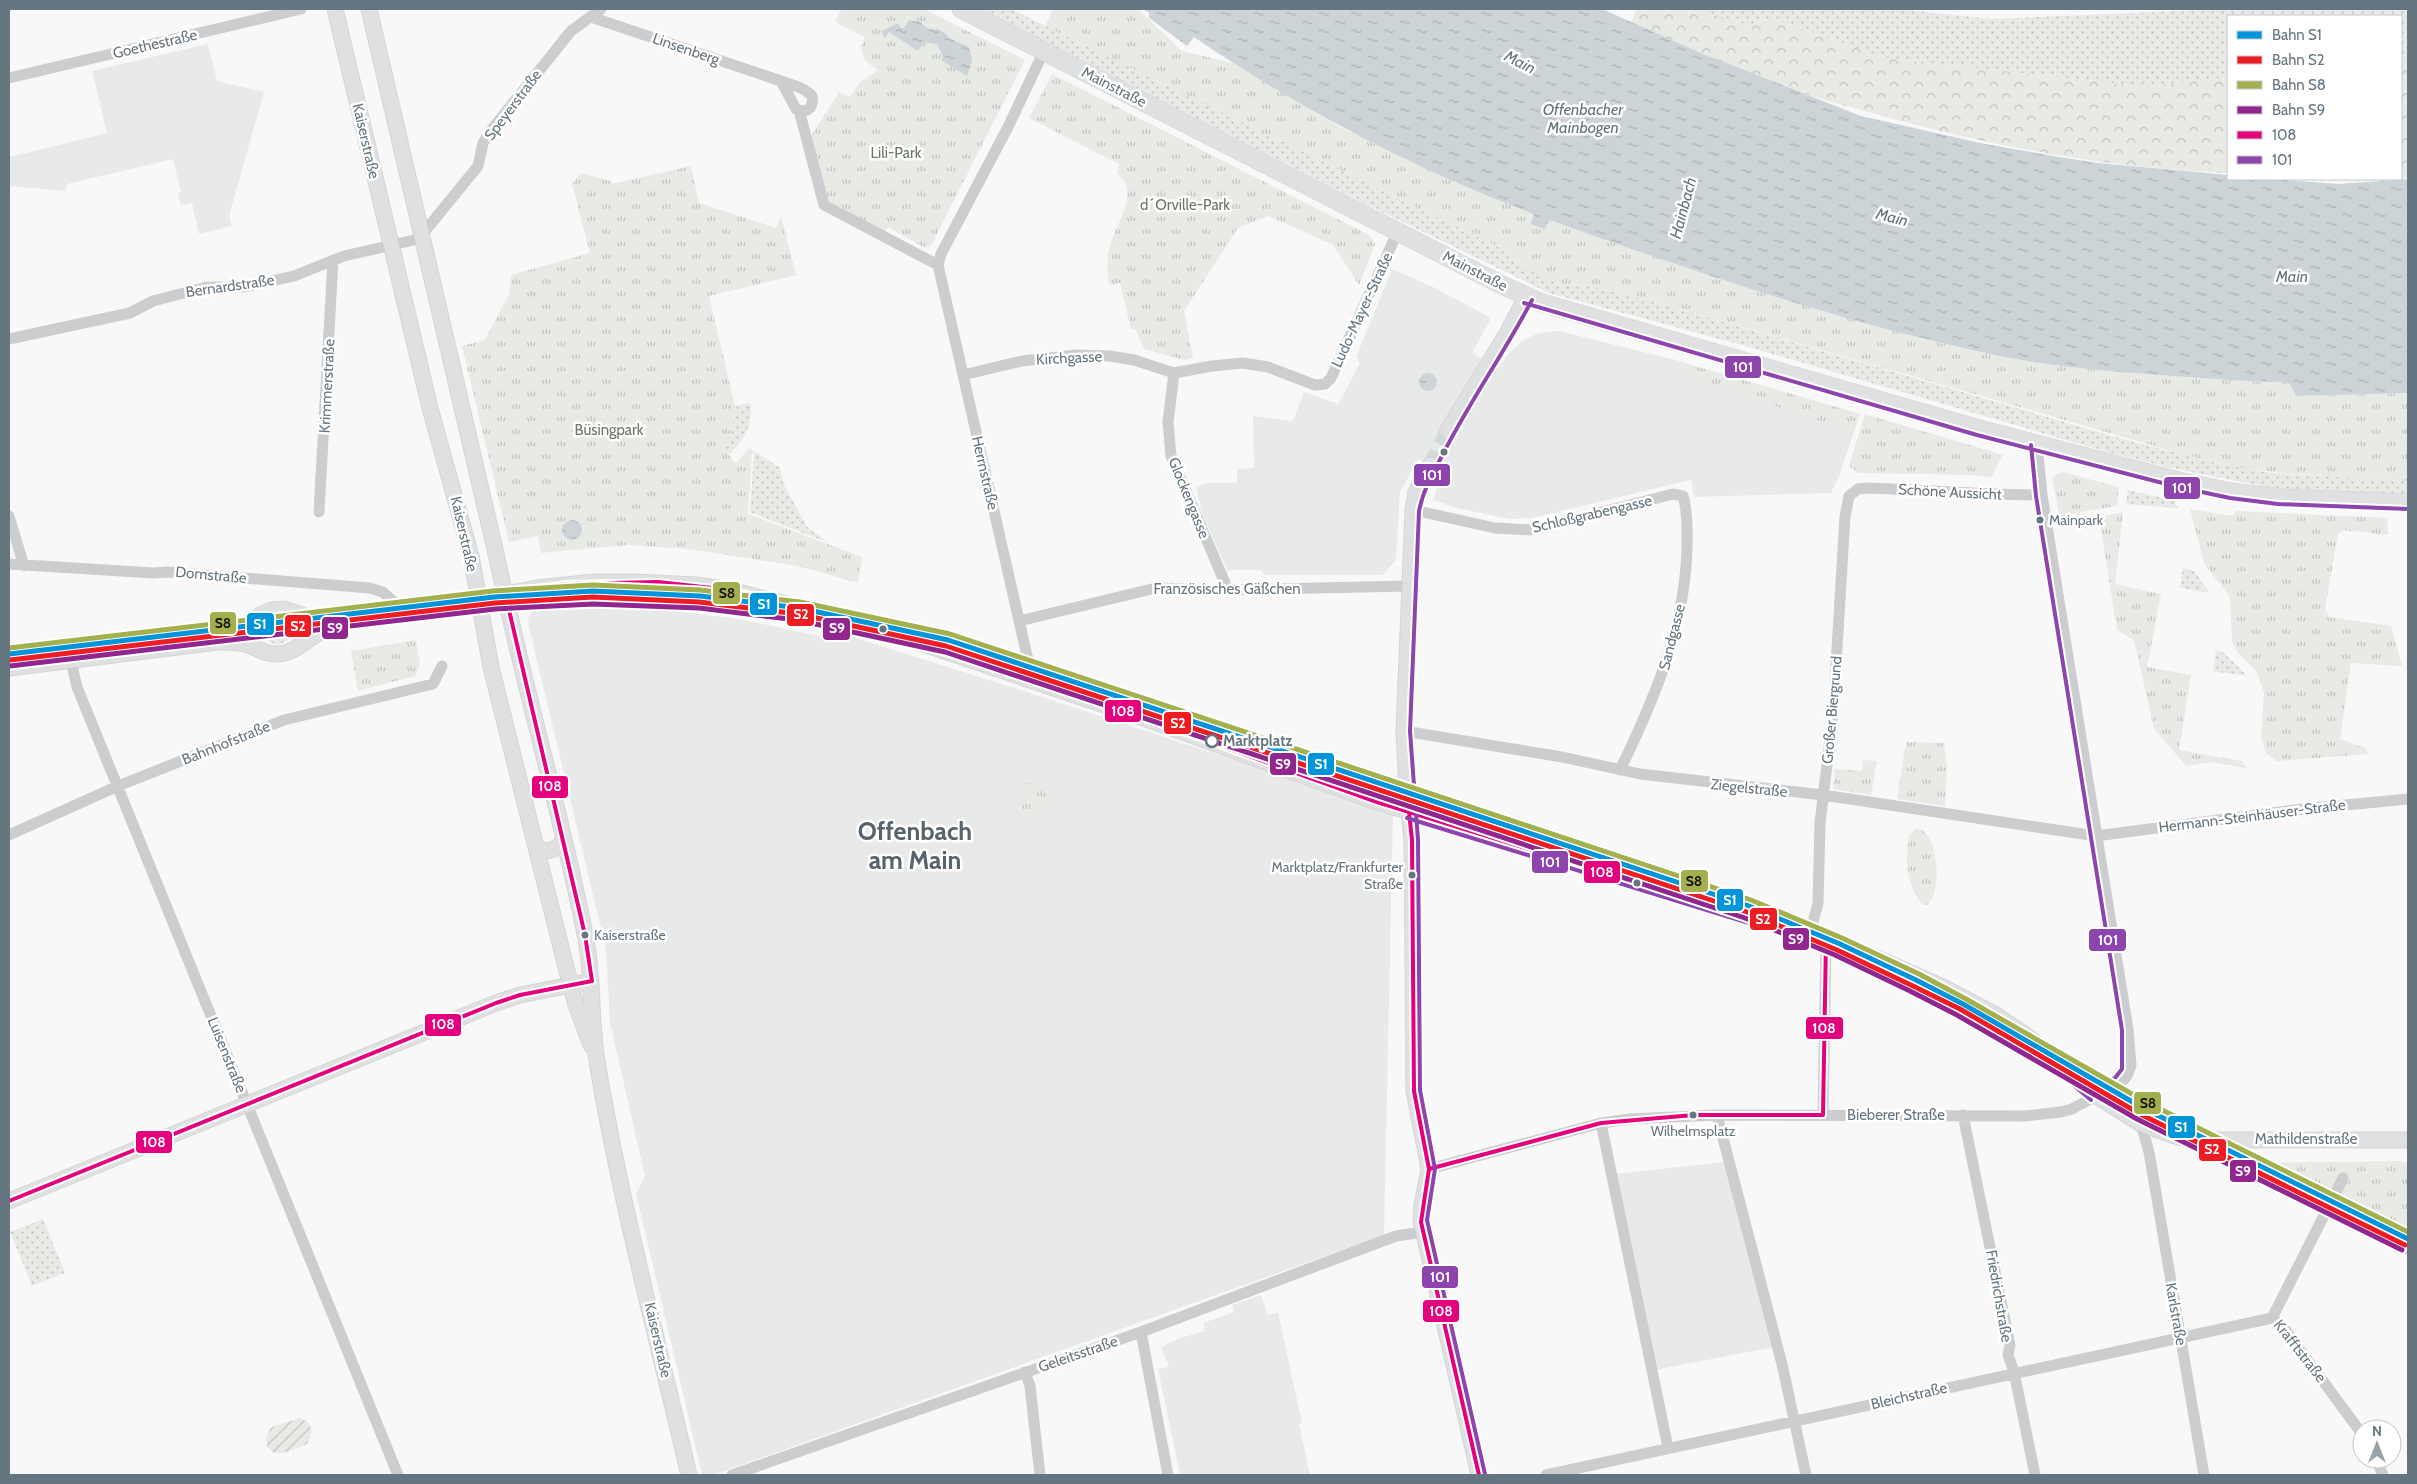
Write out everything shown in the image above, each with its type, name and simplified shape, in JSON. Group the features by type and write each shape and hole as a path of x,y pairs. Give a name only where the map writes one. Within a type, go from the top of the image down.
{"main road":[{"name":"Kaiserstraße","path":"335,9 430,408 471,556 492,673 571,985 596,1058 617,1167 690,1475"},
{"name":"Kaiserstraße","path":"369,9 596,980 596,1058"},
{"name":"Mainstraße","path":"961,9 1526,297 2117,466 2231,492 2279,498 2408,503"},
{"path":"1448,430 1508,332 1526,297"},
{"path":"1430,465 1416,492 1413,510 1404,731 1412,840 1414,1091 1429,1169 1422,1205 1423,1232 1445,1320 1479,1475"},
{"path":"195,644 239,632 260,615 272,610 284,609 323,622 347,621 478,600 505,593 595,582 668,583 730,590 855,621 1409,812 1806,934 1904,969 1973,1002 2014,1026 2095,1095 2141,1124 2205,1144"},
{"path":"9,668 195,644 235,642 264,652 278,654 294,649 330,626 347,621"},
{"path":"537,848 545,851 552,850 563,841"},
{"path":"9,1201 496,1003 520,995 596,980"},
{"name":"Mathildenstraße","path":"2205,1144 2408,1140"}],"street":[{"name":"Goethestraße","path":"9,78 300,9"},
{"name":"Speyerstraße","path":"421,236 478,166 486,137 571,31 601,9"},
{"name":"Linsenberg","path":"591,17 803,89 812,96 812,104 810,108 799,110"},
{"path":"781,82 794,107 799,110 824,205 938,265 941,254 1008,127 1044,51"},
{"name":"Ludo-Mayer-Straße","path":"1321,385 1331,378 1398,231"},
{"name":"Bernardstraße","path":"9,339 130,313 153,301 207,287 245,288 284,278 333,260 414,240 421,236"},
{"name":"Krimmerstraße","path":"320,512 333,260"},
{"name":"Herrnstraße","path":"938,265 1034,682"},
{"name":"Kirchgasse","path":"963,375 1022,361 1076,355 1110,356 1134,360 1174,373 1229,363 1243,363 1268,367 1315,385 1321,385"},
{"name":"Glockengasse","path":"1174,373 1168,422 1171,456 1228,590"},
{"path":"2037,444 2042,495 2128,1029 2129,1071 2122,1082 2095,1095"},
{"name":"Schöne Aussicht","path":"1858,489 2042,495"},
{"name":"Großer Biergrund","path":"1806,934 1814,918 1818,903 1818,862 1823,795 1833,714 1846,506 1851,492 1858,489"},
{"name":"Schloßgrabengasse","path":"1413,510 1495,528 1531,530 1673,494 1683,496"},
{"name":"Sandgasse","path":"1620,770 1652,704 1672,643 1687,565 1687,525 1683,496"},
{"path":"9,516 24,566"},
{"name":"Domstraße","path":"9,564 168,572 370,588 383,592 404,612"},
{"name":"Französisches Gäßchen","path":"1019,622 1156,588 1228,590 1409,586"},
{"name":"Luisenstraße","path":"71,661 77,687 398,1475"},
{"name":"Bahnhofstraße","path":"9,835 118,786 296,716 433,684 442,666"},
{"name":"Ziegelstraße","path":"1404,731 1562,757 1620,770 1715,784 1823,795 2096,836"},
{"name":"Hermann-Steinhäuser-Straße","path":"2096,836 2294,810 2408,799"},
{"path":"1823,1115 1826,941"},
{"name":"Bieberer Straße","path":"1429,1169 1601,1123 1651,1117 1716,1115 2025,1116 2072,1109 2095,1095"},
{"path":"1716,1115 1774,1328 1806,1475"},
{"name":"Friedrichstraße","path":"1964,1115 2010,1345 2008,1355 2014,1372 2035,1475"},
{"path":"1601,1123 1668,1448"},
{"name":"Karlstraße","path":"2141,1124 2149,1152 2204,1475"},
{"path":"2149,1152 2157,1140 2163,1137 2178,1137"},
{"path":"2205,1144 2327,1210 2408,1250"},
{"name":"Krafftstraße","path":"2343,1178 2272,1318 2281,1324 2352,1420"},
{"name":"Geleitsstraße","path":"732,1475 1141,1332 1396,1236 1423,1232"},
{"name":"Bleichstraße","path":"1546,1475 1980,1380 2001,1378 2014,1372 2272,1318"},
{"path":"1141,1332 1168,1475"},
{"path":"1025,1372 1030,1386 1040,1475"}],"shaded area":[{"path":"208,44 217,81 264,92 229,216 232,226 199,234 192,203 181,205 178,193 181,192 173,159 67,184 66,191 9,186 9,157 107,133 92,71"},
{"path":"1392,269 1431,286 1491,318 1472,353 1498,368 1511,351 1522,341 1539,333 1559,331 1671,359 1860,414 1839,476 1831,493 1694,497 1691,480 1532,518 1510,519 1457,508 1433,500 1442,472 1419,459 1400,492 1396,560 1382,575 1265,575 1261,570 1227,570 1202,513 1196,487 1207,483 1237,483 1237,469 1254,468 1253,416 1293,421 1304,392 1338,404 1360,363 1356,357"},
{"path":"607,607 677,611 739,619 829,638 834,631 1393,812 1384,1235 713,1475 702,1475 636,1193 645,1176 610,1023 606,949 528,623 529,616 535,609"},
{"path":"1725,1162 1774,1347 1655,1370 1613,1174"},
{"path":"1261,1295 1268,1315 1278,1312 1302,1423 1299,1424 1310,1475 1180,1475 1158,1369 1169,1367 1161,1347 1180,1338 1205,1331 1203,1323 1234,1312 1232,1305"}],"green space":[{"name":"Lili-Park","path":"842,9 924,9 1025,60 931,246 925,248 888,227 885,232 827,200 811,136 839,92 850,97 860,82 878,70 865,61 861,47 865,37 835,22"},
{"path":"978,9 1011,9 1513,254 1514,262 1562,285 1582,284 1655,302 2126,440 2221,464 2272,473 2408,481 2408,494 2276,489 2167,467 2104,451 1735,343 1549,293 1388,215"},
{"path":"1053,9 1138,9 1182,51 1233,63 1340,127 1474,190 1534,214 1530,224 1545,229 1548,220 1763,292 1871,325 1981,352 2062,366 2216,379 2289,382 2296,396 2408,393 2408,481 2283,473 2234,467 2182,454 1655,302 1582,284 1562,285 1514,262 1513,254 1045,26"},
{"path":"1636,9 1695,9 1749,25 1771,18 1885,58 2147,87 2227,77 2227,173 2096,161 2054,155 1969,138 1803,93 1759,77 1631,23"},
{"path":"1695,9 1898,9 1991,19 2224,9 2408,9 2408,57 2402,57 2402,15 2227,15 2227,77 2147,87 1885,58 1771,18 1749,25"},
{"path":"2402,57 2408,57 2408,178 2402,179"},
{"name":"d´Orville-Park","path":"1052,74 1369,235 1375,244 1359,285 1333,245 1269,216 1238,228 1184,311 1193,358 1184,360 1144,349 1135,329 1131,329 1120,283 1109,285 1108,280 1109,251 1127,198 1127,189 1124,181 1117,174 1119,164 1029,118"},
{"name":"Büsingpark","path":"691,166 699,203 776,228 781,215 796,275 709,296 735,406 732,427 724,449 736,463 749,448 755,452 752,454 748,514 862,557 858,583 798,566 688,549 628,545 541,553 538,536 509,542 462,346 485,340 509,294 511,275 590,253 572,184 581,173 611,181 612,184"},
{"path":"1671,359 1860,414 1850,432 1692,377"},
{"path":"750,403 751,417 747,431 740,443 730,454 723,449 732,427 735,406"},
{"path":"1865,414 2003,455 1991,477 1858,473 1849,466"},
{"path":"756,452 780,468 784,485 807,527 829,543 750,512 754,454"},
{"path":"2062,472 2119,487 2117,506 2069,514 2069,516 2060,518 2052,477"},
{"path":"2128,490 2174,501 2178,508 2126,504"},
{"path":"2190,509 2233,516 2236,511 2387,518 2388,535 2343,530 2338,534 2325,608 2329,617 2391,626 2402,666 2351,663 2340,739 2366,748 2368,754 2277,761 2266,753 2261,737 2264,693 2257,672 2237,652 2232,642 2230,597 2204,563"},
{"path":"2123,512 2115,584 2161,594 2147,667 2191,675 2179,750 2242,761 2247,768 2211,762 2186,766 2154,729 2134,640 2117,630 2099,517"},
{"path":"2183,568 2194,571 2210,593 2180,588"},
{"path":"277,618 286,622 290,631 286,640 277,644 268,640 264,631 268,622"},
{"path":"416,640 420,664 415,676 358,691 351,651"},
{"path":"2216,650 2224,653 2247,676 2213,671"},
{"path":"1906,742 1944,743 1947,765 1945,806 1897,799"},
{"path":"1863,760 1877,761 1871,795 1833,789 1835,769 1862,771"},
{"path":"1046,781 1052,810 1023,817 1021,784"},
{"path":"1916,828 1924,832 1930,839 1936,863 1937,876 1935,888 1932,898 1927,905 1922,904 1917,896 1908,872 1909,836"},
{"path":"2399,1161 2408,1163 2408,1236 2253,1163"},
{"path":"43,1219 65,1273 32,1286 10,1232"},
{"path":"300,1418 308,1422 312,1431 307,1444 283,1453 270,1450 267,1443 269,1430 272,1427"}],"water":[{"name":"Offenbacher Mainbogen","path":"1143,9 1602,9 1701,53 1861,116 1985,144 2098,163 2227,175 2227,180 2285,180 2338,184 2408,179 2408,393 2296,396 2289,382 2103,371 2001,356 1926,339 1817,310 1549,220 1545,229 1530,224 1534,214 1445,177 1359,136 1275,89 1194,37 1187,46 1149,18 1149,13"},
{"path":"909,20 920,22 927,28 944,32 949,38 969,47 972,61 967,76 941,60 943,56 937,44 924,42 918,51 889,32 885,38 883,35 882,31 898,23 901,28 904,28"},
{"path":"1428,373 1434,376 1437,382 1434,388 1428,391 1422,388 1419,382 1422,376"},
{"path":"572,520 579,523 582,530 579,537 572,540 565,537 562,530 565,523"}],"tunnel":[{"path":"1430,465 1448,430"}],"rail line":[{"name":"S8","path":"9,648 493,591 593,585 700,590 800,602 950,634 1751,900 1842,938 1919,974 2146,1102 2408,1232"},
{"name":"S1","path":"9,654 494,597 593,591 700,596 799,608 948,640 1749,906 1840,944 1916,980 1963,1004 2143,1108 2408,1239"},
{"name":"S2","path":"10,660 495,603 593,597 699,602 798,614 946,646 1747,912 1837,950 1960,1009 2140,1114 2405,1245"},
{"name":"S9","path":"10,666 495,609 593,604 699,608 797,620 945,652 1745,918 1835,955 1910,991 1957,1015 2137,1119 2402,1250"}],"transit line":[{"name":"101","path":"1485,1474 1427,1220 1435,1169 1420,1090 1418,840 1410,731 1419,511 1421,503 1429,482 1453,434 1532,300"},
{"name":"101","path":"1524,303 1977,435 2178,487 2230,498 2278,504 2408,509"},
{"name":"101","path":"2031,445 2036,496 2122,1030 2122,1069 2115,1078 2092,1089"},
{"name":"108","path":"478,600 529,589 567,584 658,582 730,590 804,607 885,630 1149,720 1377,802 1826,941"},
{"name":"108","path":"505,593 585,935 592,981"},
{"name":"108","path":"1409,812 1412,840 1414,1091 1429,1169 1421,1222 1479,1475"},
{"name":"101","path":"1407,818 1804,940 1902,975 1970,1008 2010,1031 2091,1100"},
{"name":"108","path":"1823,1115 1826,941"},
{"name":"108","path":"9,1201 496,1003 520,995 592,981"},
{"name":"108","path":"1429,1169 1601,1123 1694,1115 1823,1115"}],"place":[{"name":"Mainpark","path":"2040,520"},
{"name":"Marktplatz","path":"1212,741"},
{"name":"Marktplatz/Frankfurter Straße","path":"1412,875"},
{"name":"Kaiserstraße","path":"585,935"},
{"name":"Wilhelmsplatz","path":"1693,1115"}],"district":[{"name":"Offenbach am Main","path":"915,846"}],"water label":[{"name":"Main","path":"1520,62"},
{"name":"Hainbach","path":"1683,208"},
{"name":"Main","path":"1892,217"},
{"name":"Main","path":"2292,276"}]}
